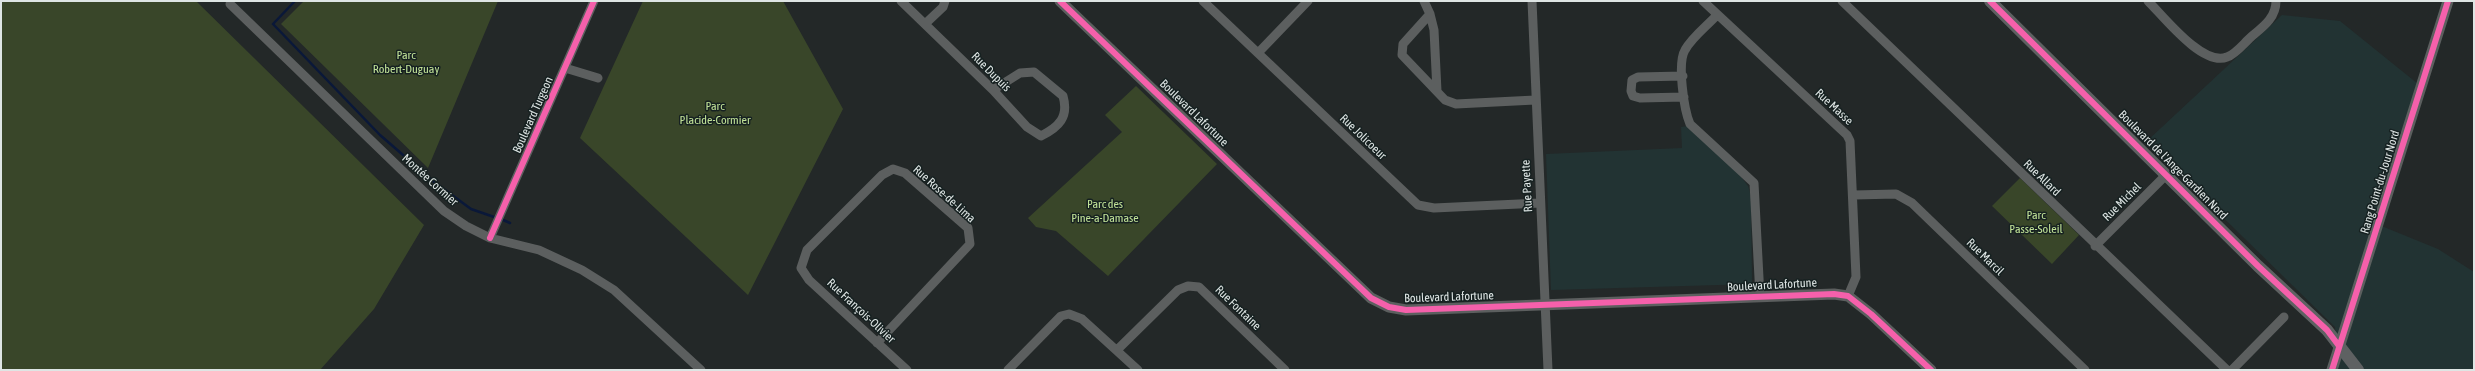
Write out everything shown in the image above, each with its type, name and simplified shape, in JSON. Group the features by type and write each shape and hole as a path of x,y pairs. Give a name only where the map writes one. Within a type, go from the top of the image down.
{"main road":[{"name":"Boulevard de l'Ange-Gardien Nord","path":"1990,1 2167,174 2262,270 2327,330 2358,370"}],"street":[{"name":"Boulevard Turgeon","path":"490,238 594,1"},
{"name":"Rue Dupuis","path":"901,1 993,90 1028,127 1041,136 1060,124 1066,114 1063,96 1034,72 1027,71 1020,73 993,90"},
{"path":"925,24 943,7 945,1"},
{"name":"Boulevard Lafortune","path":"1060,1 1371,298 1389,307 1406,310 1760,297 1822,293 1848,296"},
{"name":"Rue Jolicoeur","path":"1203,1 1418,205 1434,208 1540,203"},
{"path":"1258,53 1308,1"},
{"path":"1424,1 1430,14 1434,30 1437,91"},
{"name":"Rue Payette","path":"1532,1 1548,370"},
{"name":"Rue Masse","path":"1703,1 1847,134 1851,149 1854,195 1856,277 1848,296"},
{"name":"Rue Allard","path":"1842,1 2095,246 2227,370"},
{"path":"2148,1 2193,45 2208,57 2215,58 2228,57 2267,24 2272,17 2276,1"},
{"name":"Rang Point-du-Jour Nord","path":"2332,370 2448,1"},
{"name":"Montée Cormier","path":"230,4 438,206 466,226 490,238 549,253 595,278 614,290 701,370"},
{"path":"1430,14 1403,44 1402,52 1405,58 1445,100 1456,104 1536,100"},
{"path":"1717,15 1685,50 1682,62 1685,113 1690,124 1754,183 1760,297"},
{"path":"565,68 598,78"},
{"path":"1683,76 1638,77 1632,80 1631,84 1634,96 1640,98 1684,97"},
{"name":"Rue Rose-de-Lima","path":"801,268 807,250 882,175 893,169 905,173 968,228 970,244 877,343"},
{"name":"Rue Michel","path":"2095,246 2167,174"},
{"name":"Rue Marcil","path":"1854,195 1896,194 1912,203 2085,370"},
{"name":"Rue François-Olivier","path":"801,268 809,280 907,370"},
{"name":"Rue Fontaine","path":"1117,350 1178,290 1188,286 1199,287 1285,370"},
{"path":"1848,296 1871,314 1931,370"},
{"path":"1008,370 1061,316 1069,314 1082,319 1138,370"},
{"path":"2232,370 2284,317"}],"shaded area":[{"path":"2282,15 2340,21 2423,88 2379,225 2438,249 2474,272 2474,370 2335,370 2338,360 2335,327 2146,142"},
{"path":"1688,126 1739,174 1748,186 1751,196 1752,284 1551,290 1546,154 1682,148 1681,127"}],"green space":[{"path":"1,1 196,1 424,225 374,309 320,370 1,370"},
{"name":"Parc Robert-Duguay","path":"304,1 498,1 428,168 281,24"},
{"name":"Parc Placide-Cormier","path":"643,1 783,1 843,109 748,295 580,138"},
{"name":"Parc des Pine-a-Damase","path":"1136,86 1217,164 1108,276 1056,231 1036,227 1028,218 1122,132 1105,115"},
{"name":"Parc Passe-Soleil","path":"2020,178 2079,235 2052,264 1992,206"}],"waterway":[{"path":"295,1 273,24 380,135 433,181 471,209 497,218"},
{"path":"501,219 510,223"}],"cycle path":[{"path":"490,238 594,1"},
{"path":"1060,1 1371,298 1389,307 1406,310 1834,294 1848,296 1871,314 1931,370"},
{"path":"1990,1 2258,266 2327,330 2339,346"},
{"path":"2332,370 2448,1"}]}
